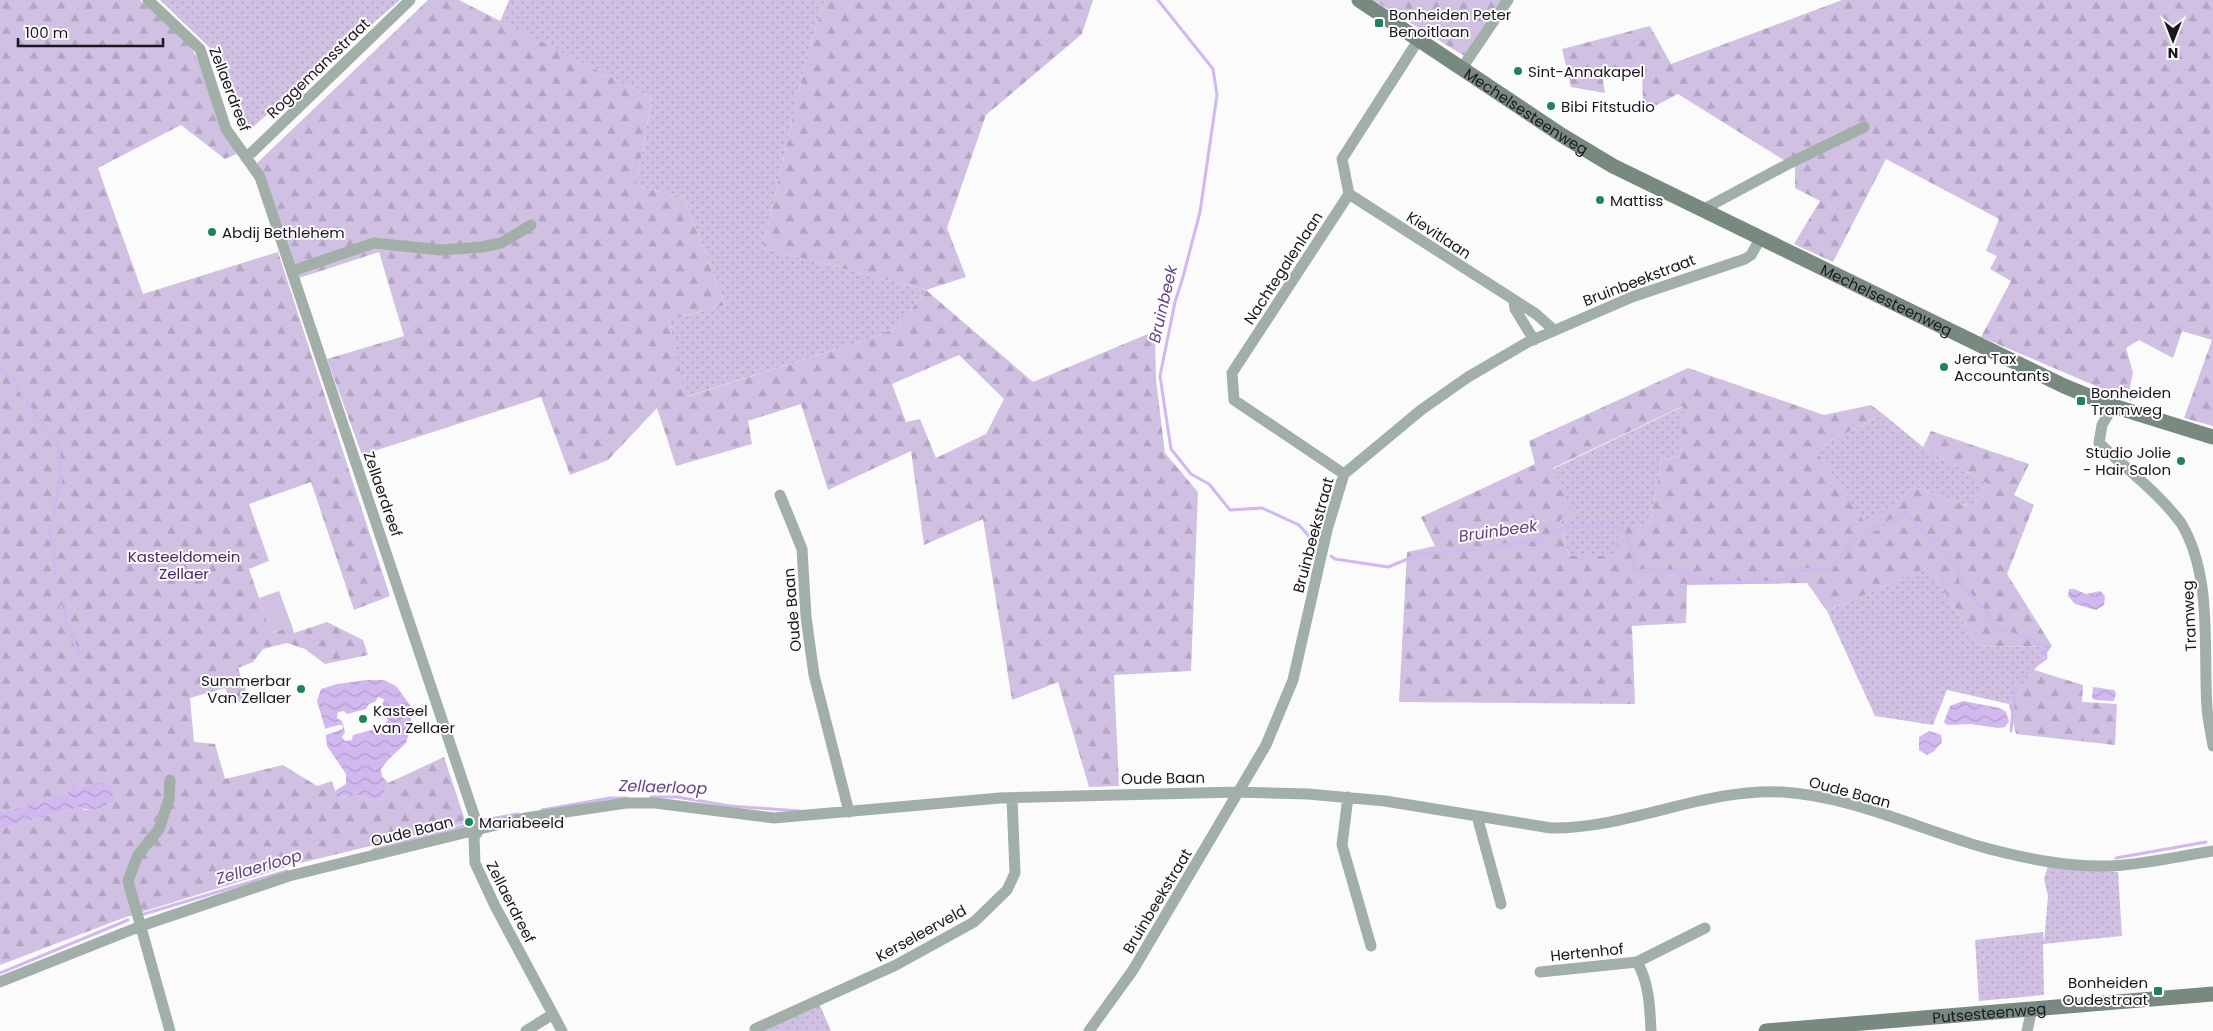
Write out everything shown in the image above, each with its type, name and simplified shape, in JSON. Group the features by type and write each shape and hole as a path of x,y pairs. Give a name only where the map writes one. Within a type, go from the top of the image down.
{"street":[{"name":"Zellaerdreef","path":"148,0 200,50 226,129 260,177 479,830 474,837 474,863 562,1031"},
{"name":"Roggemansstraat","path":"246,158 410,0"},
{"name":"Mechelsesteenweg","path":"1359,0 1605,161 1760,239 2037,373 2113,406 2213,437"},
{"path":"1462,68 1508,0"},
{"path":"1349,194 1342,159 1419,39"},
{"path":"1702,210 1790,163 1864,127"},
{"name":"Kievitlaan","path":"1349,194 1536,314 1554,330"},
{"name":"Nachtegalenlaan","path":"1344,474 1234,400 1232,373 1349,194"},
{"path":"292,271 374,243 441,250 482,247 514,237 531,226"},
{"name":"Bruinbeekstraat","path":"1089,1031 1133,970 1266,745 1293,680 1327,530 1344,474 1421,410 1468,378 1534,340 1632,297 1746,259 1751,255 1760,239"},
{"path":"1514,301 1515,309 1534,340"},
{"name":"Tramweg","path":"2113,406 2102,424 2100,443 2142,482 2180,523 2189,538 2203,573 2207,709 2213,746"},
{"name":"Oude Baan","path":"780,495 802,549 806,617 814,675 849,812"},
{"path":"170,780 169,799 159,829 138,855 128,881 170,1031"},
{"name":"Oude Baan","path":"0,982 141,926 289,876 525,818 626,803 655,803 774,818 1012,798 1237,792 1348,797 1563,829 1591,825 1698,802 1741,795 1779,792 1819,796 1847,803 1981,847 2034,859 2074,865 2110,866 2213,851"},
{"path":"1348,797 1342,844 1371,946"},
{"name":"Kerseleerveld","path":"755,1029 879,974 974,922 1007,890 1015,873 1012,798"},
{"path":"1477,816 1501,904"},
{"name":"Hertenhof","path":"1540,972 1637,962 1706,928"},
{"name":"Hertenhof","path":"1637,962 1643,972 1647,989 1651,1031"},
{"name":"Putsesteenweg","path":"1766,1031 2213,994"},
{"path":"2027,1031 2032,1009"},
{"path":"526,1031 554,1014"}],"green space":[{"name":"Kasteeldomein Zellaer","path":"0,0 140,0 192,48 241,152 225,159 181,125 98,168 143,294 278,252 390,596 354,610 311,482 249,504 269,561 249,569 271,633 292,626 294,633 327,622 363,640 368,655 325,664 305,649 287,643 263,649 253,662 238,668 249,699 233,704 225,688 190,698 194,742 215,744 225,779 283,765 317,786 332,781 337,797 359,795 374,801 382,798 388,783 444,757 466,823 296,864 126,917 0,965 0,829 79,807 85,810 110,804 77,792 0,811"},
{"path":"160,0 400,0 247,132 212,50"},
{"path":"428,0 459,0 652,98 636,186 684,197 725,305 669,320 686,397 875,337 899,326 926,290 1033,382 1155,331 1156,380 1165,453 1198,492 1191,671 1114,675 1119,786 1089,787 1058,682 1012,700 983,519 924,545 911,451 828,490 801,404 748,421 752,444 676,466 657,408 608,460 570,475 541,397 362,455 327,359 404,336 379,252 299,278 257,163","holes":["959,355 1004,399 986,434 936,458 920,419 906,422 892,384"]},
{"path":"509,0 825,0 807,55 763,248 926,290 899,326 875,337 685,397 669,320 725,305 684,197 636,186 652,98 500,22"},
{"path":"825,0 1093,0 1082,34 986,115 947,228 966,277 926,290 763,248 807,55"},
{"path":"1373,0 1503,0 1466,57"},
{"path":"1842,0 2213,0 2213,426 2184,418 2212,340 2182,331 2173,358 2139,340 2126,348 2133,373 2130,387 2133,395 2131,401 1981,337 2011,281 1990,269 1997,256 1986,251 1999,219 1886,159 1833,262 1794,244 1820,201 1795,188 1795,167 1678,94 1653,107 1643,101 1642,67 1601,69 1605,93 1571,87 1562,49 1650,26 1671,64"},
{"path":"1688,368 1824,415 1871,405 1883,414 1815,449 1866,525 1915,487 1971,507 1988,484 1923,447 1931,431 2029,464 2014,495 2034,505 2007,574 2052,646 1979,647 1929,567 1827,611 1807,583 1687,585 1686,623 1632,626 1635,704 1399,702 1407,552 1435,546 1421,517 1535,464 1529,441","holes":["1683,406 1681,456 1662,459 1650,524 1619,524 1616,556 1569,556 1560,520 1575,517 1553,468"]},
{"path":"1684,406 1681,456 1662,459 1650,524 1616,556 1569,556 1560,520 1574,517 1553,469"},
{"path":"1883,414 1923,447 1988,484 1971,507 1915,487 1866,526 1815,449"},
{"path":"1929,567 1979,647 2052,646 2009,704 1947,690 1933,725 1875,716 1827,611"},
{"path":"279,591 292,626 271,633 259,598"},
{"path":"2034,670 2083,685 2082,702 2117,704 2115,745 2016,734 2009,704"},
{"path":"2048,866 2118,872 2122,936 2043,944 2044,995 1979,1001 1975,940 2043,932 2044,943 2048,896 2044,879"},
{"path":"818,1001 831,1031 756,1031"}],"water":[{"path":"2069,589 2086,594 2100,591 2105,596 2104,605 2096,610 2075,604 2068,596"},
{"path":"384,680 396,686 410,705 411,726 406,743 381,769 382,776 388,783 382,798 374,801 359,795 337,797 335,791 346,784 346,774 327,746 325,728 317,701 321,689 337,684","holes":["378,697 384,699 382,705 388,721 386,722 388,731 377,734 375,729 353,735 352,740 345,741 342,737 345,732 342,721 337,718 338,712 344,711 347,714 366,709"]},
{"path":"2093,687 2114,690 2116,693 2114,701 2095,700 2092,698"},
{"path":"1963,701 2000,708 2006,712 2009,721 2005,727 1998,728 1970,724 1947,725 1944,722 1950,706"},
{"path":"1929,731 1941,735 1942,742 1933,752 1927,755 1919,750 1919,737"},
{"path":"107,781 112,790 113,800 102,807 87,809 79,807 0,829 0,811 14,809 67,794 74,784 77,787 77,792 81,787"}],"pier":[{"path":"342,725 343,729 326,735 324,729"}],"waterway":[{"name":"Bruinbeek","path":"1158,0 1213,69 1217,95 1200,212 1175,302 1160,376 1171,449 1191,474 1209,484 1230,510 1262,508 1299,525 1316,544"},
{"path":"0,368 13,378 30,408 58,442 61,479 49,536 54,548 55,577"},
{"name":"Bruinbeek","path":"1331,556 1335,559 1388,567 1420,554 1481,549 1540,539 1568,526 1622,526 1633,555 1632,570 1679,571 1707,582 1780,582 1798,569 1830,570 1851,543 1905,513 1959,571 1961,584 2001,630 2045,645 2046,658 2026,674 2016,689 2011,731"},
{"path":"61,606 81,662"},
{"name":"Zellaerloop","path":"651,797 677,797 730,806 799,811"},
{"name":"Zellaerloop","path":"542,810 610,798 627,798"},
{"name":"Zellaerloop","path":"484,820 518,814"},
{"name":"Zellaerloop","path":"373,850 470,824"},
{"name":"Bruinbeek","path":"2116,858 2206,842"},
{"name":"Zellaerloop","path":"144,914 287,871"},
{"name":"Zellaerloop","path":"0,973 128,920"}],"place":[{"name":"Bonheiden Peter Benoitlaan","path":"1379,23"},
{"name":"Sint-Annakapel","path":"1518,71"},
{"name":"Bibi Fitstudio","path":"1551,106"},
{"name":"Mattiss","path":"1600,200"},
{"name":"Abdij Bethlehem","path":"212,232"},
{"name":"Jera Tax Accountants","path":"1944,367"},
{"name":"Bonheiden Tramweg","path":"2081,401"},
{"name":"Studio Jolie - Hair Salon","path":"2181,461"},
{"name":"Summerbar Van Zellaer","path":"301,689"},
{"name":"Kasteel van Zellaer","path":"363,719"},
{"name":"Mariabeeld","path":"469,822"},
{"name":"Bonheiden Oudestraat","path":"2158,991"}]}
